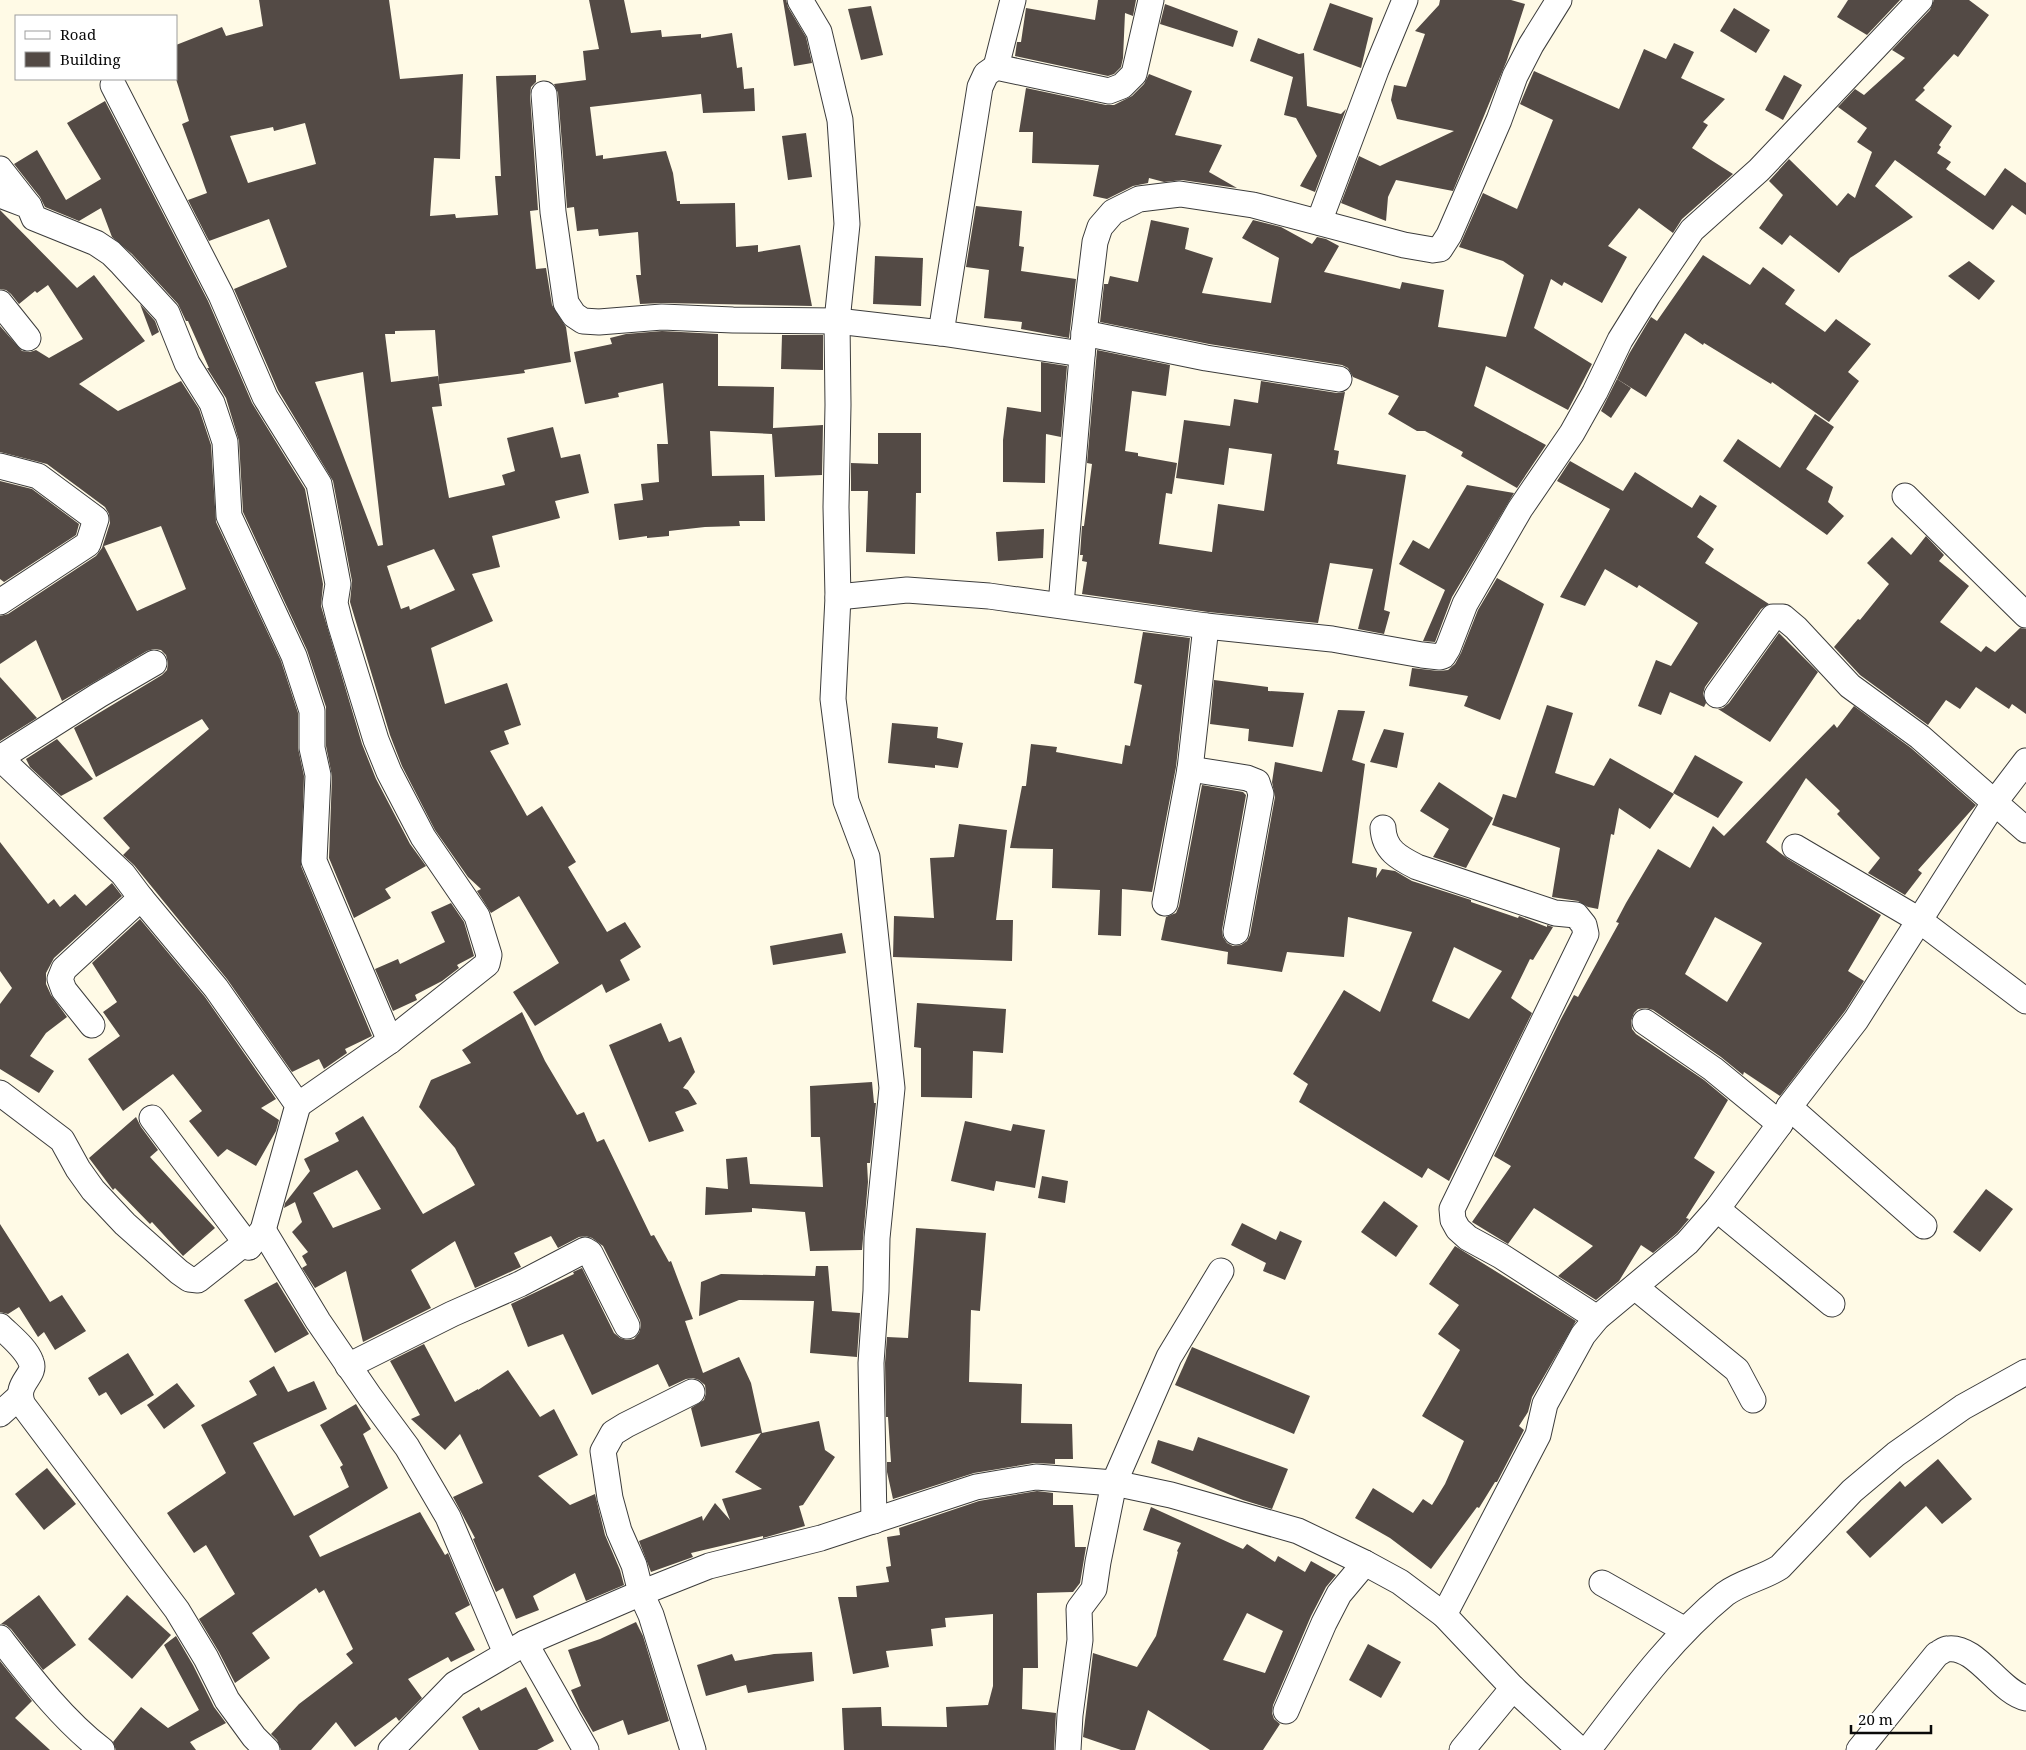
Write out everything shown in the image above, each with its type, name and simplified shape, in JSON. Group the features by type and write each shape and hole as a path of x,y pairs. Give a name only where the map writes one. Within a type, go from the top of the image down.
{"street":[{"path":"800,0 819,32 840,120 840,144 847,224 837,321 836,507 838,597 833,700 846,801 866,857 892,1088 877,1238 871,1363 874,1521"},
{"path":"941,333 980,86 986,74 996,67 1013,0"},
{"path":"996,67 1108,91 1122,86 1134,74 1152,0"},
{"path":"1319,222 1376,70 1405,0"},
{"path":"1061,605 1083,344 1095,242 1104,220 1121,206 1139,199 1180,194 1252,205 1404,244 1433,250 1440,249 1453,226 1499,120 1515,76 1531,45 1560,0"},
{"path":"838,597 908,590 989,596 1206,626 1332,639 1440,657 1446,654 1465,604 1520,509 1572,433 1596,392 1620,340 1648,294 1692,230 1759,170 1920,0"},
{"path":"0,1093 62,1140 78,1169 93,1190 125,1224 189,1279 198,1280 241,1246 256,1239 298,1105 390,1041 487,964 489,955 477,916 424,837 389,772 376,740 335,603 338,584 319,484 266,397 221,295 113,85"},
{"path":"544,94 553,212 566,303 574,315 583,321 599,322 662,317 837,321 941,333 1083,344 1206,358 1339,379"},
{"path":"0,169 29,206 34,218 96,243 111,253 167,313 187,363 212,403 224,442 229,516 294,656 312,711 312,748 318,775 314,861 390,1041"},
{"path":"0,195 29,206"},
{"path":"0,303 28,338"},
{"path":"0,466 38,476 96,519 88,544 0,602"},
{"path":"1905,496 2026,615"},
{"path":"1717,695 1773,617 1782,617 1796,628 1850,686 1920,737 2026,830"},
{"path":"1165,903 1190,769 1206,626"},
{"path":"154,663 99,695 0,758 123,874 216,988 298,1105"},
{"path":"1444,1615 1538,1435 1545,1404 1582,1335 1597,1318 1687,1243 1716,1209 1856,1020 1994,803 2026,761"},
{"path":"1190,769 1247,778 1257,782 1261,794 1236,932"},
{"path":"1383,828 1383,839 1390,849 1397,857 1416,867 1555,913 1576,915 1584,925 1586,934 1452,1209 1453,1220 1458,1229 1468,1238 1501,1256 1597,1318"},
{"path":"1795,847 1919,920 2026,1001"},
{"path":"92,1025 64,990 60,978 64,969 141,898"},
{"path":"1646,1022 1713,1069 1784,1115 1924,1226"},
{"path":"152,1118 256,1239 318,1321 407,1447 448,1517 516,1648 586,1750"},
{"path":"1716,1209 1832,1304"},
{"path":"348,1366 452,1314 520,1284 585,1250 590,1253 627,1326"},
{"path":"1068,1750 1070,1715 1080,1640 1079,1609 1094,1589 1114,1482 1169,1357 1221,1270"},
{"path":"1635,1287 1738,1370 1753,1400"},
{"path":"0,1326 26,1353 32,1363 31,1371 22,1384 19,1397 0,1414"},
{"path":"1588,1750 1637,1686 1685,1630 1727,1593 1768,1575 1780,1567 1852,1491 1896,1454 1963,1408 2026,1372"},
{"path":"692,1392 613,1433 603,1451 610,1498 619,1531 634,1565 641,1593 652,1615 693,1750"},
{"path":"19,1397 23,1405 177,1610 206,1658 227,1700 254,1737 267,1750"},
{"path":"391,1750 455,1684 516,1648 641,1593 709,1566 821,1538 976,1487 1036,1477 1114,1482 1171,1495 1298,1532 1365,1563 1400,1582 1444,1615 1513,1688 1580,1750"},
{"path":"1286,1712 1328,1615 1340,1594 1365,1563"},
{"path":"1602,1583 1685,1630"},
{"path":"0,1638 42,1692 102,1750"},
{"path":"1859,1750 1937,1654 1947,1649 1962,1651 1976,1659 2013,1692 2026,1698"},
{"path":"1462,1750 1513,1688"}],"building":[{"path":"259,0 389,0 400,79 463,74 460,159 434,158 430,216 455,214 456,218 498,215 495,176 501,176 496,76 536,75 536,82 531,87 530,95 538,210 530,211 536,269 546,268 552,305 566,327 571,362 524,370 525,373 439,384 442,406 432,407 449,498 505,485 502,475 515,471 507,438 553,427 561,458 580,454 589,493 555,501 560,518 492,536 500,567 472,574 493,621 431,648 445,704 507,683 521,725 504,731 509,744 490,751 527,816 542,806 576,862 568,867 607,932 625,922 641,947 620,960 630,980 606,993 602,984 535,1026 513,992 559,963 519,896 491,913 477,891 481,889 468,877 435,830 402,766 390,735 350,602 352,581 333,481 278,390 234,289 287,267 269,219 209,241 188,200 207,193 182,124 189,121 176,80 178,80 178,44 222,27 226,36 263,26","holes":["305,123 316,164 248,183 230,136 273,127 274,131","435,330 439,383 438,376 391,382 385,334 395,334 395,331","363,372 383,545 378,546 315,382","434,549 455,590 410,610 409,606 401,609 387,566"]},
{"path":"589,0 624,0 631,33 661,30 662,37 701,34 701,38 732,33 737,68 742,67 744,89 754,88 755,111 703,113 701,94 590,107 596,156 603,155 603,159 666,151 673,173 677,201 680,201 680,204 735,203 736,247 758,245 758,252 800,245 812,306 640,304 636,275 641,275 638,232 599,236 598,229 577,231 574,207 567,208 558,93 554,84 586,80 583,51 599,49"},
{"path":"783,0 786,0 788,7 806,37 812,63 794,66"},
{"path":"1098,0 1136,0 1133,16 1125,13 1123,58 1121,67 1114,74 1108,76 1015,56 1017,42 1021,42 1026,8 1095,20"},
{"path":"1440,0 1511,0 1525,4 1507,60 1453,191 1396,180 1388,197 1386,221 1341,203 1359,156 1380,166 1454,131 1397,119 1391,100 1394,85 1406,87 1425,34 1415,31 1439,5"},
{"path":"1848,0 1900,0 1867,35 1837,17"},
{"path":"1934,0 1969,0 1989,15 1958,57 1954,54 1923,88 1925,90 1915,100 1952,126 1939,145 1941,147 1937,153 1951,162 1946,169 1985,196 2005,168 2026,183 2026,215 2012,205 1993,230 1895,160 1875,186 1913,217 1850,258 1839,273 1790,235 1782,245 1759,228 1783,195 1769,181 1789,159 1837,206 1848,193 1855,198 1872,152 1857,142 1867,128 1838,107 1855,89 1864,95 1905,58 1892,50 1930,10"},
{"path":"1330,3 1373,18 1361,68 1313,50"},
{"path":"1165,4 1238,31 1233,47 1160,24"},
{"path":"871,6 883,55 861,60 848,9"},
{"path":"1734,8 1770,30 1756,53 1720,31"},
{"path":"1258,38 1299,54 1304,53 1307,106 1341,114 1346,109 1315,192 1300,186 1317,156 1296,118 1284,115 1293,77 1250,61"},
{"path":"1674,43 1694,52 1681,78 1725,99 1703,122 1708,125 1692,148 1733,174 1682,219 1673,233 1639,208 1608,246 1627,257 1602,303 1564,282 1562,286 1551,279 1534,328 1592,364 1568,410 1486,366 1474,406 1546,445 1517,488 1461,456 1463,452 1425,431 1417,431 1388,414 1399,396 1353,377 1348,368 1342,365 1209,344 1100,322 1104,284 1108,284 1110,276 1138,282 1151,220 1189,228 1185,249 1213,258 1202,293 1271,303 1279,258 1242,238 1253,220 1281,227 1312,244 1317,237 1326,239 1339,246 1324,272 1400,289 1402,282 1444,290 1438,327 1506,337 1524,275 1503,261 1459,247 1483,193 1517,209 1553,120 1520,104 1534,71 1619,109 1644,49 1666,59"},
{"path":"1149,74 1192,91 1175,135 1222,145 1209,172 1237,188 1182,180 1164,182 1149,178 1148,183 1133,186 1107,199 1093,196 1099,165 1032,163 1033,132 1019,132 1026,88 1106,105 1114,105 1132,96 1144,84"},
{"path":"1784,75 1802,85 1783,120 1765,110"},
{"path":"105,101 208,301 252,403 305,489 323,584 321,606 362,744 376,779 410,844 426,866 385,889 391,898 354,918 329,858 332,776 326,746 326,707 307,650 243,512 239,441 226,398 207,368 209,368 188,321 186,321 178,304 132,254 112,237 101,208 79,221 45,207 40,197 14,164 37,150 66,200 101,179 67,123"},
{"path":"806,133 812,177 788,180 782,136"},
{"path":"976,206 1022,211 1019,246 1024,247 1021,271 1076,279 1069,338 1021,329 1022,322 984,318 989,270 966,267"},
{"path":"0,210 77,288 94,275 145,341 79,384 118,411 181,381 199,409 211,445 216,522 281,661 298,713 298,748 304,776 301,866 372,1036 345,1049 347,1053 324,1069 319,1059 292,1072 227,979 134,865 123,855 130,848 103,818 209,729 202,719 96,777 74,728 162,675 167,670 166,655 161,650 147,651 62,701 36,640 0,664 0,616 8,614 96,556 102,548 110,523 109,514 105,507 47,464 0,452 0,326 22,351 30,352 36,350 49,358 83,339 48,285 37,293 35,291 19,304 6,290 0,289","holes":["161,526 186,589 137,611 104,546"]},
{"path":"1703,255 1750,285 1763,267 1795,290 1785,304 1825,332 1836,319 1871,344 1848,372 1859,381 1829,422 1772,382 1771,384 1685,333 1646,397 1617,379 1651,317 1657,321"},
{"path":"875,256 923,258 921,306 873,304"},
{"path":"1969,261 1995,281 1979,300 1948,276"},
{"path":"140,304 155,321 159,332 152,336"},
{"path":"662,331 718,334 718,386 774,387 773,428 823,425 822,475 775,477 772,434 710,431 712,476 764,475 765,521 739,521 740,526 669,531 669,536 647,538 647,536 619,540 614,504 643,500 641,484 659,482 657,444 668,444 663,383 618,393 619,397 585,404 574,352 612,344 610,338 626,334"},
{"path":"782,335 823,335 823,370 781,369"},
{"path":"1097,350 1170,365 1166,396 1132,391 1125,451 1138,453 1138,456 1177,463 1172,494 1166,493 1159,544 1212,552 1218,504 1264,511 1272,454 1229,448 1224,485 1176,478 1184,420 1230,426 1234,399 1258,403 1261,381 1337,393 1345,392 1334,450 1339,451 1337,464 1406,475 1384,610 1390,612 1384,634 1358,629 1373,569 1330,563 1318,623 1208,612 1082,594 1087,562 1082,561 1083,555 1080,555 1082,526 1084,526 1092,464 1087,463"},
{"path":"1041,362 1067,366 1061,437 1046,434 1045,483 1003,482 1003,440 1007,407 1041,412"},
{"path":"1617,379 1631,388 1611,418 1601,411"},
{"path":"1815,414 1834,427 1806,469 1833,487 1828,502 1844,516 1827,535 1723,461 1738,439 1780,468"},
{"path":"878,433 921,433 921,493 916,493 915,554 866,552 868,491 851,491 851,463 878,464"},
{"path":"1570,461 1623,491 1635,472 1692,508 1700,495 1717,506 1697,537 1714,549 1705,563 1769,604 1761,609 1705,687 1703,694 1706,703 1704,707 1670,692 1661,715 1638,706 1656,660 1671,666 1698,623 1639,585 1637,588 1605,569 1585,606 1560,597 1610,509 1557,481"},
{"path":"0,481 32,489 79,524 76,535 4,582 0,579"},
{"path":"1467,485 1514,493 1452,597 1435,642 1423,641 1445,590 1399,564 1413,540 1429,549"},
{"path":"1044,529 1043,558 998,561 996,532"},
{"path":"1926,536 1944,555 1939,561 1969,586 1940,622 1981,652 1986,646 1995,652 2020,628 2026,629 2026,714 2012,704 2009,709 1976,687 1960,709 1946,700 1928,725 1860,675 1834,647 1858,619 1860,620 1889,584 1867,563 1892,537 1911,555"},
{"path":"1497,578 1544,604 1500,720 1464,706 1468,696 1409,686 1412,668 1439,671 1448,670 1455,664 1478,610"},
{"path":"1143,632 1190,638 1176,767 1152,892 1122,889 1121,936 1098,935 1100,890 1052,888 1053,849 1010,848 1022,786 1026,786 1031,744 1057,747 1056,752 1122,764 1125,745 1130,746 1142,685 1134,683"},
{"path":"1779,633 1818,672 1770,742 1718,709 1723,708 1729,703"},
{"path":"0,677 37,718 0,741"},
{"path":"1214,680 1268,687 1268,691 1304,693 1293,747 1248,741 1249,729 1210,724"},
{"path":"1547,705 1573,713 1555,773 1594,786 1610,758 1674,794 1650,829 1619,808 1614,835 1611,834 1598,909 1588,907 1578,901 1552,897 1560,848 1492,825 1503,794 1516,798"},
{"path":"1854,706 1911,748 1976,805 1918,870 1922,873 1905,895 1868,873 1880,858 1837,814 1840,811 1806,778 1766,842 1788,859 1881,915 1848,971 1864,981 1845,1011 1780,1096 1744,1072 1743,1075 1721,1057 1653,1010 1646,1008 1638,1009 1634,1013 1631,1021 1632,1029 1636,1034 1704,1080 1728,1100 1694,1158 1715,1172 1686,1218 1689,1219 1677,1233 1653,1253 1641,1245 1619,1281 1596,1300 1558,1276 1593,1246 1534,1208 1508,1244 1472,1222 1511,1166 1494,1156 1561,1019 1574,995 1578,997 1619,923 1616,922 1626,903 1658,849 1690,868 1713,826 1724,836 1834,724 1837,728","holes":["1715,917 1762,943 1727,1002 1685,974"]},
{"path":"1338,710 1365,711 1352,760 1365,764 1352,863 1377,868 1376,878 1382,869 1395,871 1412,881 1471,900 1471,902 1518,918 1519,916 1547,927 1547,925 1553,927 1533,960 1530,959 1511,998 1532,1013 1449,1181 1428,1168 1422,1178 1299,1102 1308,1084 1293,1074 1344,990 1380,1012 1412,932 1348,917 1344,957 1287,952 1282,972 1227,964 1228,952 1161,940 1166,917 1176,913 1179,906 1202,785 1243,792 1246,795 1222,930 1223,937 1227,943 1233,946 1241,945 1247,941 1250,935 1275,797 1272,782 1275,762 1322,772","holes":["1454,947 1502,971 1469,1019 1432,1001"]},
{"path":"892,723 938,727 937,738 963,743 958,768 935,765 935,768 888,763"},
{"path":"1384,729 1404,733 1397,768 1370,762"},
{"path":"57,739 93,779 61,796 30,767 26,759"},
{"path":"1695,755 1743,782 1718,818 1673,793"},
{"path":"1439,782 1493,818 1466,868 1433,857 1449,829 1420,811"},
{"path":"959,824 1007,830 996,920 1013,920 1012,961 893,957 894,916 934,918 930,858 954,857"},
{"path":"0,842 48,904 54,899 60,907 75,894 86,906 112,883 122,896 54,958 46,973 46,984 51,995 67,1017 46,1033 30,1056 54,1071 39,1093 0,1069 0,1004 12,988 0,971"},
{"path":"451,903 464,922 474,956 457,965 459,968 442,981 415,995 417,1000 393,1011 375,969 398,959 400,964 445,942 431,912"},
{"path":"140,919 205,997 276,1099 261,1108 279,1120 276,1131 256,1166 227,1149 218,1157 189,1121 202,1111 173,1074 123,1111 88,1059 120,1036 103,1012 117,1002 92,963"},
{"path":"842,933 846,953 773,965 770,946"},
{"path":"917,1003 1006,1009 1003,1053 973,1051 972,1098 921,1097 921,1048 914,1047"},
{"path":"522,1012 545,1061 577,1115 584,1112 597,1142 604,1139 651,1236 654,1235 669,1262 671,1261 693,1319 685,1321 703,1373 739,1357 751,1383 762,1433 819,1421 825,1450 835,1457 803,1505 799,1506 805,1526 763,1538 763,1536 691,1553 693,1557 651,1572 639,1541 702,1516 703,1521 715,1503 730,1520 722,1499 762,1489 735,1472 761,1433 701,1447 691,1408 704,1400 706,1393 705,1385 699,1380 693,1378 686,1379 669,1387 658,1364 592,1395 563,1334 528,1347 511,1304 574,1274 573,1272 582,1268 614,1333 620,1338 627,1340 634,1339 639,1333 640,1320 603,1246 592,1238 586,1236 579,1237 558,1248 551,1236 514,1253 521,1267 475,1288 455,1241 411,1270 431,1308 363,1342 346,1271 315,1288 302,1268 307,1265 302,1256 308,1252 292,1232 302,1222 295,1202 284,1208 285,1203 310,1171 304,1159 339,1141 335,1133 363,1116 423,1214 475,1185 455,1148 419,1107 431,1080 471,1063 462,1050","holes":["357,1170 381,1209 333,1228 313,1193"]},
{"path":"661,1023 669,1042 681,1037 695,1072 683,1088 688,1090 697,1104 675,1112 684,1131 649,1142 609,1045"},
{"path":"872,1082 874,1103 876,1103 870,1163 867,1163 868,1182 862,1250 810,1251 805,1212 752,1208 752,1212 705,1215 706,1187 728,1189 726,1159 747,1157 750,1184 823,1187 820,1137 811,1137 810,1086"},
{"path":"136,1117 158,1150 150,1157 215,1228 183,1256 152,1222 150,1224 115,1188 113,1190 89,1158"},
{"path":"965,1121 1011,1131 1013,1124 1045,1130 1035,1188 996,1181 994,1191 951,1181"},
{"path":"1042,1176 1068,1181 1065,1203 1038,1198"},
{"path":"1986,1189 2013,1209 1980,1252 1953,1232"},
{"path":"1384,1201 1418,1226 1396,1257 1361,1232"},
{"path":"1242,1223 1276,1240 1280,1231 1302,1241 1285,1280 1263,1271 1266,1263 1231,1245"},
{"path":"0,1224 50,1302 62,1295 86,1331 55,1350 44,1332 38,1337 19,1307 8,1314 0,1312"},
{"path":"916,1228 986,1233 980,1311 971,1310 969,1382 1022,1384 1021,1423 1072,1424 1073,1459 1055,1459 1055,1464 1034,1463 974,1473 893,1499 887,1472 887,1462 891,1462 888,1417 886,1417 885,1363 887,1337 908,1338"},
{"path":"1455,1246 1576,1321 1532,1397 1528,1412 1519,1426 1524,1430 1497,1482 1495,1482 1479,1508 1477,1507 1431,1569 1390,1538 1355,1518 1373,1488 1413,1513 1423,1499 1432,1505 1445,1484 1464,1441 1422,1416 1460,1350 1438,1334 1459,1305 1429,1284"},
{"path":"816,1266 828,1266 832,1311 860,1313 857,1357 810,1353 814,1301 739,1300 699,1316 701,1282 721,1274 815,1276"},
{"path":"277,1282 309,1334 275,1353 244,1300"},
{"path":"424,1344 455,1402 478,1390 508,1370 540,1417 554,1409 578,1455 538,1476 570,1505 595,1494 605,1535 620,1570 624,1585 586,1601 575,1573 533,1596 539,1610 516,1619 503,1588 496,1592 473,1539 475,1538 453,1497 483,1483 460,1434 445,1450 411,1419 420,1415 390,1361"},
{"path":"1192,1347 1310,1396 1294,1434 1175,1385"},
{"path":"128,1353 154,1395 121,1415 106,1392 99,1396 88,1378"},
{"path":"274,1366 288,1392 314,1381 327,1409 253,1443 294,1516 349,1487 340,1467 343,1465 320,1425 356,1404 371,1429 363,1434 388,1488 309,1536 320,1557 420,1512 445,1555 448,1553 470,1605 455,1613 475,1650 451,1662 448,1657 408,1679 422,1698 399,1721 396,1717 355,1747 336,1722 311,1750 281,1750 277,1740 271,1734 299,1704 353,1663 346,1654 353,1649 324,1590 319,1593 316,1588 252,1633 270,1658 235,1683 199,1619 235,1594 206,1545 194,1553 167,1513 226,1473 201,1425 257,1395 249,1381"},
{"path":"177,1383 195,1406 164,1429 147,1405"},
{"path":"1198,1437 1288,1469 1272,1509 1243,1500 1151,1463 1158,1440 1193,1451"},
{"path":"1938,1459 1972,1499 1942,1524 1926,1506 1870,1558 1846,1532 1900,1481 1905,1487"},
{"path":"47,1468 76,1504 44,1530 15,1494"},
{"path":"1037,1491 1053,1493 1053,1505 1073,1505 1075,1547 1086,1547 1080,1583 1073,1592 1037,1593 1038,1668 1023,1668 1022,1709 1056,1713 1054,1750 844,1750 842,1708 881,1707 882,1726 947,1727 946,1707 988,1705 993,1686 993,1614 945,1618 946,1627 931,1629 933,1646 886,1651 889,1667 853,1674 838,1597 857,1597 856,1586 889,1582 886,1567 891,1566 887,1537 900,1535 899,1528 979,1501"},
{"path":"1151,1507 1243,1549 1247,1544 1275,1562 1278,1556 1305,1572 1311,1561 1336,1575 1326,1587 1311,1616 1273,1705 1272,1713 1274,1719 1280,1724 1263,1750 1210,1750 1148,1710 1135,1750 1121,1750 1083,1737 1093,1653 1137,1667 1156,1636 1177,1551 1181,1543 1143,1530","holes":["1247,1613 1283,1631 1265,1673 1223,1660"]},
{"path":"39,1595 76,1645 43,1670 11,1629 1,1624"},
{"path":"127,1595 171,1635 132,1679 88,1639"},
{"path":"636,1622 643,1636 669,1721 628,1735 623,1720 593,1732 571,1690 581,1686 568,1650 600,1639"},
{"path":"176,1636 214,1707 226,1723 190,1742 196,1750 116,1750 113,1742 141,1707 168,1728 199,1710 164,1645"},
{"path":"1368,1644 1401,1662 1381,1698 1349,1680"},
{"path":"812,1652 814,1681 748,1693 746,1685 706,1696 697,1665 732,1654 735,1661 774,1654"},
{"path":"0,1661 32,1701 15,1718 50,1750 0,1750"},
{"path":"526,1687 554,1741 537,1750 479,1750 462,1717 479,1707 481,1711"}]}
